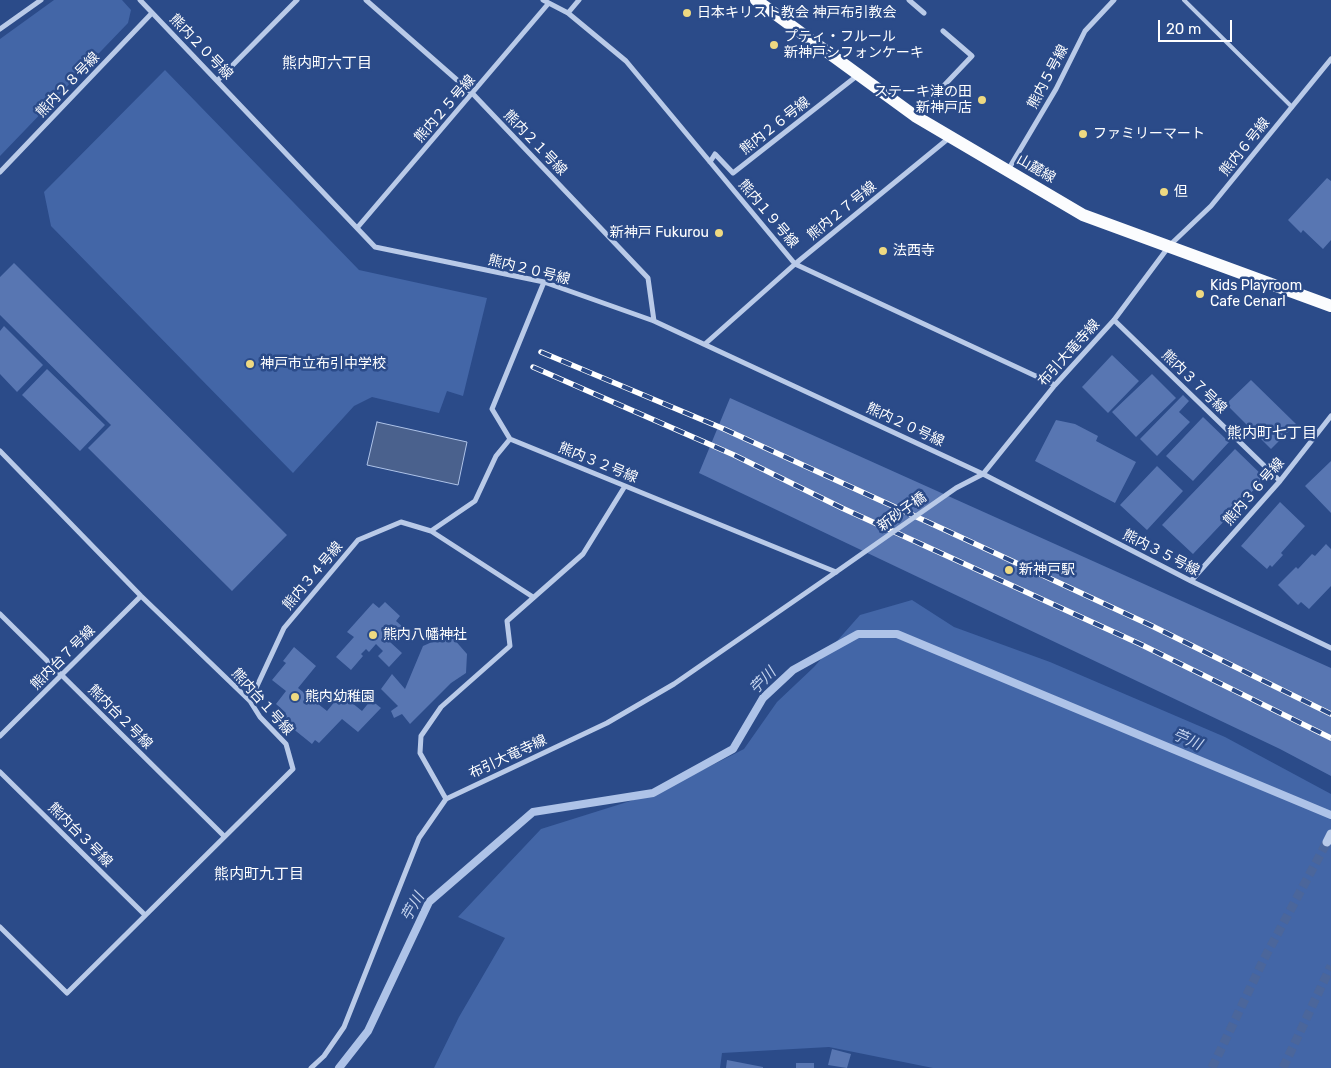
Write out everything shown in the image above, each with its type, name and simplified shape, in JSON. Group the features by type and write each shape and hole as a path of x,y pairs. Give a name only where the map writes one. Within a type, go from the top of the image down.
{"main road":[{"name":"山麓線","path":"756,0 915,116 1083,215 1170,245 1331,306"}],"street":[{"path":"0,29 41,0"},
{"path":"218,80 297,0"},
{"name":"熊内２１号線","path":"366,0 473,94 648,278 654,321"},
{"path":"568,13 579,0"},
{"path":"909,0 924,13"},
{"name":"熊内５号線","path":"1008,170 1056,89 1085,31 1114,0"},
{"name":"熊内２０号線","path":"143,1 152,13 218,80 375,247 544,282 654,321 982,474"},
{"name":"熊内２５号線","path":"357,228 473,94 546,2"},
{"name":"熊内１９号線","path":"546,2 568,13 626,61 795,264 1055,385"},
{"name":"熊内２８号線","path":"0,172 152,13"},
{"path":"915,116 972,56 943,31"},
{"name":"熊内６号線","path":"1170,245 1211,206 1331,59"},
{"name":"熊内２６号線","path":"710,162 715,154 733,173 859,75"},
{"name":"熊内２７号線","path":"705,344 795,264 950,137"},
{"name":"布引大竜寺線","path":"982,474 1055,385 1114,320 1170,245"},
{"path":"431,531 475,501 496,456 510,439 492,409 544,282"},
{"name":"熊内３７号線","path":"1114,320 1280,481"},
{"name":"熊内３６号線","path":"1191,581 1280,481 1331,416"},
{"name":"熊内３２号線","path":"510,439 836,572"},
{"name":"熊内台１号線","path":"0,451 141,596 250,701 260,717 286,744 293,769 144,914 67,993 0,927"},
{"name":"新砂子橋","path":"836,572 956,488 982,474"},
{"name":"熊内３５号線","path":"982,474 1191,581 1331,648"},
{"path":"311,1068 324,1056 344,1027 419,838 446,799 420,753 422,736 441,707 510,646 507,622 583,554 625,486"},
{"name":"熊内３４号線","path":"250,701 284,628 358,540 401,522 431,531 533,597"},
{"name":"布引大竜寺線","path":"446,799 607,723 674,684 836,572"},
{"name":"熊内台７号線","path":"0,736 141,596"},
{"name":"熊内台２号線","path":"0,614 224,836"},
{"name":"熊内台３号線","path":"0,772 144,914"}],"lane":[{"path":"1184,0 1292,106"}],"shaded area":[{"path":"54,0 122,0 131,10 128,23 0,156 0,39"},
{"path":"165,70 359,270 487,298 463,396 447,391 439,413 372,397 354,406 293,473 51,226 44,192"},
{"path":"377,422 467,442 458,485 367,465"},
{"path":"912,600 954,627 1050,662 1225,737 1331,794 1331,1068 933,1068 829,1047 722,1053 720,1068 434,1068 459,1017 505,938 458,917 541,829 659,792 744,749 777,702 814,667 860,615"}],"building":[{"path":"1327,178 1331,181 1331,240 1323,249 1303,230 1301,233 1288,220"},
{"path":"14,263 287,535 232,591 88,448 111,425 0,315 0,277"},
{"path":"4,326 43,365 17,392 0,374 0,331"},
{"path":"1112,355 1139,381 1108,413 1082,387"},
{"path":"47,369 105,425 80,451 22,395"},
{"path":"1152,374 1176,398 1136,437 1112,412"},
{"path":"1251,380 1296,424 1271,449 1226,404"},
{"path":"1183,395 1189,401 1179,412 1190,422 1157,456 1140,439"},
{"name":"新神戸駅","path":"730,398 1331,668 1331,776 1280,749 699,473"},
{"path":"1203,417 1229,442 1193,481 1166,456"},
{"path":"1056,420 1075,424 1098,436 1096,441 1136,462 1115,503 1035,461"},
{"path":"1235,449 1265,478 1193,554 1162,525"},
{"path":"1331,461 1331,513 1305,486"},
{"path":"1157,466 1183,491 1147,530 1120,505"},
{"path":"1280,502 1305,526 1281,553 1283,555 1272,567 1270,565 1267,569 1241,546"},
{"path":"1326,544 1331,549 1331,586 1309,609 1301,602 1298,605 1278,585 1296,567 1298,569 1312,554 1315,556"},
{"name":"熊内八幡神社","path":"385,602 400,616 396,621 403,627 390,642 402,653 389,667 378,656 383,651 376,644 369,652 366,649 361,654 363,656 351,670 336,657 354,637 347,632 373,603 379,608"},
{"name":"熊内幼稚園","path":"441,638 453,638 467,654 466,673 451,683 410,724 402,714 394,718 391,711 398,706 381,689 392,674 405,689 423,646"},
{"name":"熊内幼稚園","path":"294,647 316,666 298,688 327,711 341,694 362,711 371,700 381,708 358,732 342,719 319,743 315,740 312,744 281,719 286,713 276,704 286,691 272,680 286,663 283,661"},
{"path":"832,1049 851,1054 847,1068 828,1065"},
{"path":"727,1060 763,1067 763,1068 726,1068"},
{"path":"796,1063 814,1063 814,1068 796,1068"}],"waterway":[{"name":"苧川","path":"339,1068 368,1031 429,902 533,812 653,793 733,749 763,698 793,670 858,634 897,634 1331,815"}],"tunnel":[{"path":"1212,1068 1264,959 1327,842"},
{"path":"1283,1068 1331,966"}],"railway":[{"path":"541,352 724,429 943,529 1150,625 1331,714"},
{"path":"533,367 734,455 842,508 1140,644 1331,738"}],"place":[{"name":"日本キリスト教会 神戸布引教会","path":"687,13"},
{"name":"プティ・フルール 新神戸シフォンケーキ","path":"774,45"},
{"name":"ステーキ津の田 新神戸店","path":"982,100"},
{"name":"ファミリーマート","path":"1083,134"},
{"name":"但","path":"1164,192"},
{"name":"新神戸 Fukurou","path":"719,233"},
{"name":"法西寺","path":"883,251"},
{"name":"Kids Playroom Cafe Cenarl","path":"1200,294"},
{"name":"神戸市立布引中学校","path":"250,364"},
{"name":"新神戸駅","path":"1009,570"},
{"name":"熊内八幡神社","path":"373,635"},
{"name":"熊内幼稚園","path":"295,697"}],"district":[{"name":"熊内町六丁目","path":"327,64"},
{"name":"熊内町七丁目","path":"1272,434"},
{"name":"熊内町九丁目","path":"259,875"}]}
